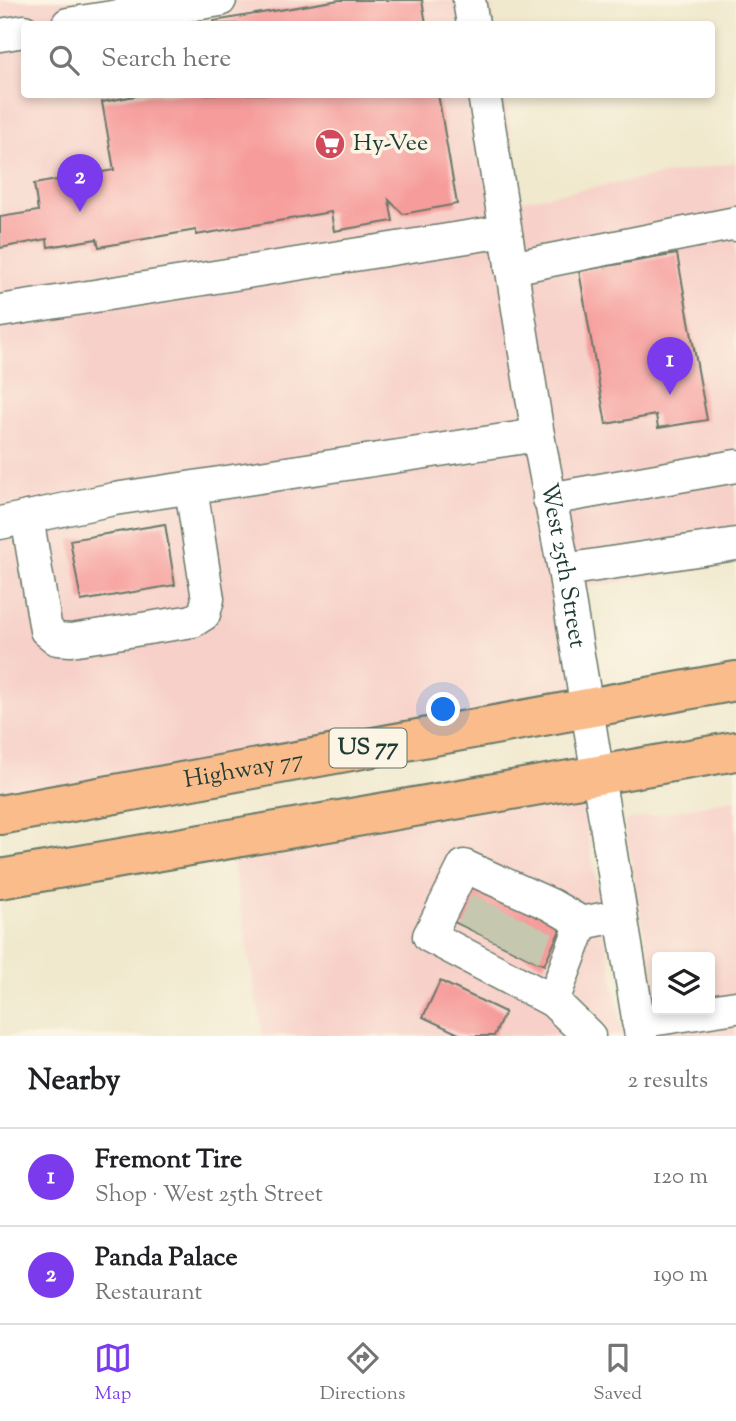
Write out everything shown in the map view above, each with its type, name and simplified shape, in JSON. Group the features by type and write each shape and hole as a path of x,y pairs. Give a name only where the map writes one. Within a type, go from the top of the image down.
{"highway":[{"name":"Highway 77","path":"0,815 736,681"},
{"path":"0,879 736,751"}],"street":[{"path":"87,21 220,0"},
{"path":"469,0 472,21"},
{"path":"0,35 21,32"},
{"name":"West 25th Street","path":"485,98 538,435 564,570 639,1029"},
{"path":"511,268 736,225"},
{"path":"0,311 505,231"},
{"path":"191,488 208,599 204,614 193,621 71,640 57,639 46,630 14,520 191,488 538,435"},
{"path":"549,499 736,466"},
{"path":"564,570 736,544"},
{"path":"589,1036 553,1001 493,955 429,936 464,866 520,897 582,923 620,916"},
{"path":"553,1001 582,923"},
{"path":"639,1029 736,1007"}],"shaded area":[{"path":"0,0 490,0 494,21 21,21 21,98 505,98 522,200 736,162 736,563 583,588 600,694 0,800"},
{"path":"580,791 623,1036 263,1036 231,853"},
{"path":"736,799 736,1036 663,1036 659,1015 715,1015 715,952 652,952 652,976 624,821"}],"building":[{"path":"339,0 422,0 426,21 214,21"},
{"path":"124,98 439,98 457,204 403,214 389,200 393,221 334,231 331,212 196,235 196,230 99,247 97,239 48,247 47,239 0,248 0,217 38,211 34,184 114,170 102,102"},
{"path":"677,254 707,420 658,428 656,415 606,424 579,271"},
{"path":"165,524 175,585 81,601 70,540"},
{"path":"467,878 563,924 544,965 448,919"},
{"path":"440,981 505,1012 494,1036 463,1036 423,1017"}],"tunnel":[{"path":"472,930 492,890"},
{"path":"499,943 517,902"},
{"path":"524,955 544,915"}],"place":[{"name":"Hy-Vee","path":"330,144"},
{"name":"Panda Palace","path":"80,212"},
{"name":"Fremont Tire","path":"670,395"}]}
